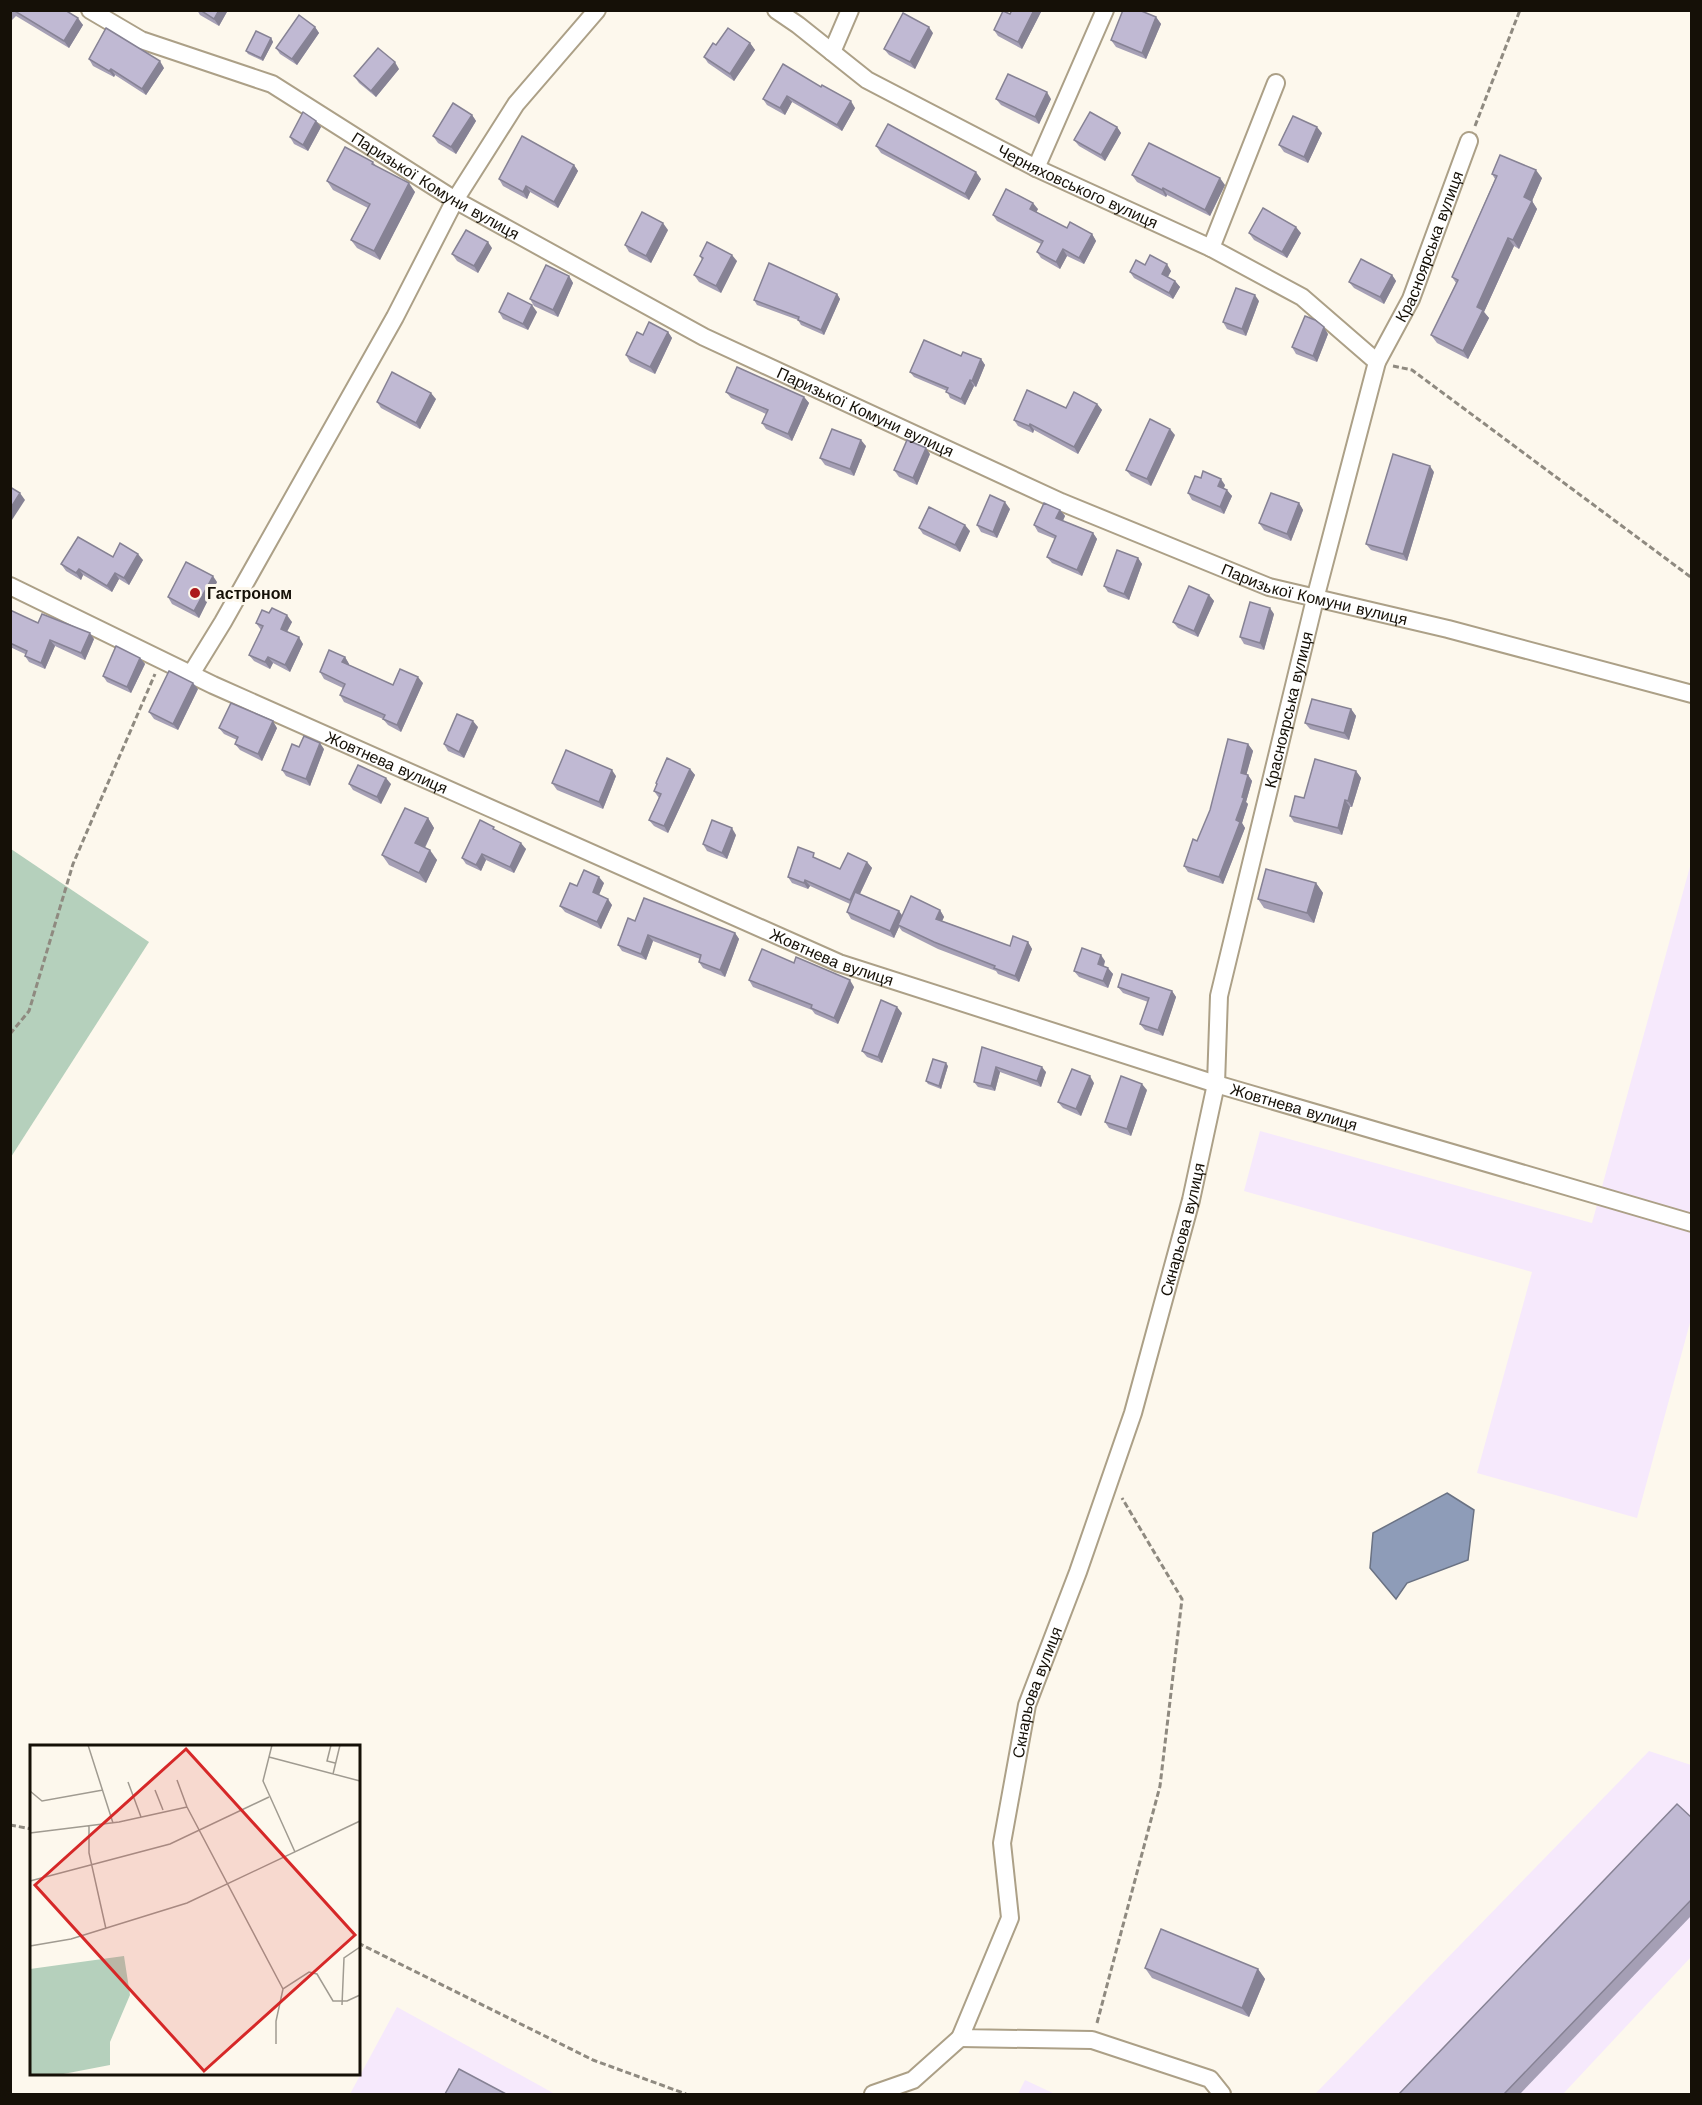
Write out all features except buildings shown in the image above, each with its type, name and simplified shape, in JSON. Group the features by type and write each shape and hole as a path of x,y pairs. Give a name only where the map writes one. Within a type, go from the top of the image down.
{"street":[{"name":"Паризької Комуни вулиця","path":"90,10 141,40 272,84 455,200 704,337 1061,502 1269,587 1448,629 1692,694"},
{"path":"191,674 223,622 395,317 455,200 516,104 597,10"},
{"name":"Черняховського вулиця","path":"776,10 867,80 1036,168 1211,248 1302,297 1377,362"},
{"path":"832,52 850,10"},
{"path":"1036,168 1105,10"},
{"path":"1211,248 1276,84"},
{"name":"Красноярська вулиця","path":"1216,1084 1219,996 1315,599 1377,362 1411,299 1470,141"},
{"name":"Жовтнева вулиця","path":"10,586 191,674 839,963 1216,1084 1692,1223"},
{"name":"Скнарьова вулиця","path":"960,2037 1010,1918 1002,1843 1027,1705 1078,1572 1133,1413 1188,1211 1216,1084"},
{"path":"873,2094 913,2080 960,2037 1092,2040 1210,2079 1222,2094"}],"path":[{"path":"1470,141 1520,10"},
{"path":"1377,362 1412,370 1692,578"},
{"path":"10,1034 28,1011 74,864 162,659"},
{"path":"1092,2040 1160,1786 1182,1599 1111,1478"},
{"path":"10,1825 30,1829"},
{"path":"360,1944 593,2060 686,2094"}],"shaded area":[{"path":"1691,863 1691,1319 1637,1518 1477,1473 1532,1272 1244,1191 1260,1131 1592,1223"},
{"path":"1649,1751 1691,1765 1691,1957 1563,2094 1315,2094"},
{"path":"397,2007 555,2094 350,2094"},
{"path":"1025,2080 1055,2094 1018,2094"}],"green space":[{"path":"11,849 149,942 11,1157"}],"water":[{"path":"1447,1493 1474,1510 1468,1560 1407,1583 1396,1599 1370,1568 1373,1533"}],"place":[{"name":"Гастроном","path":"195,593"}]}
